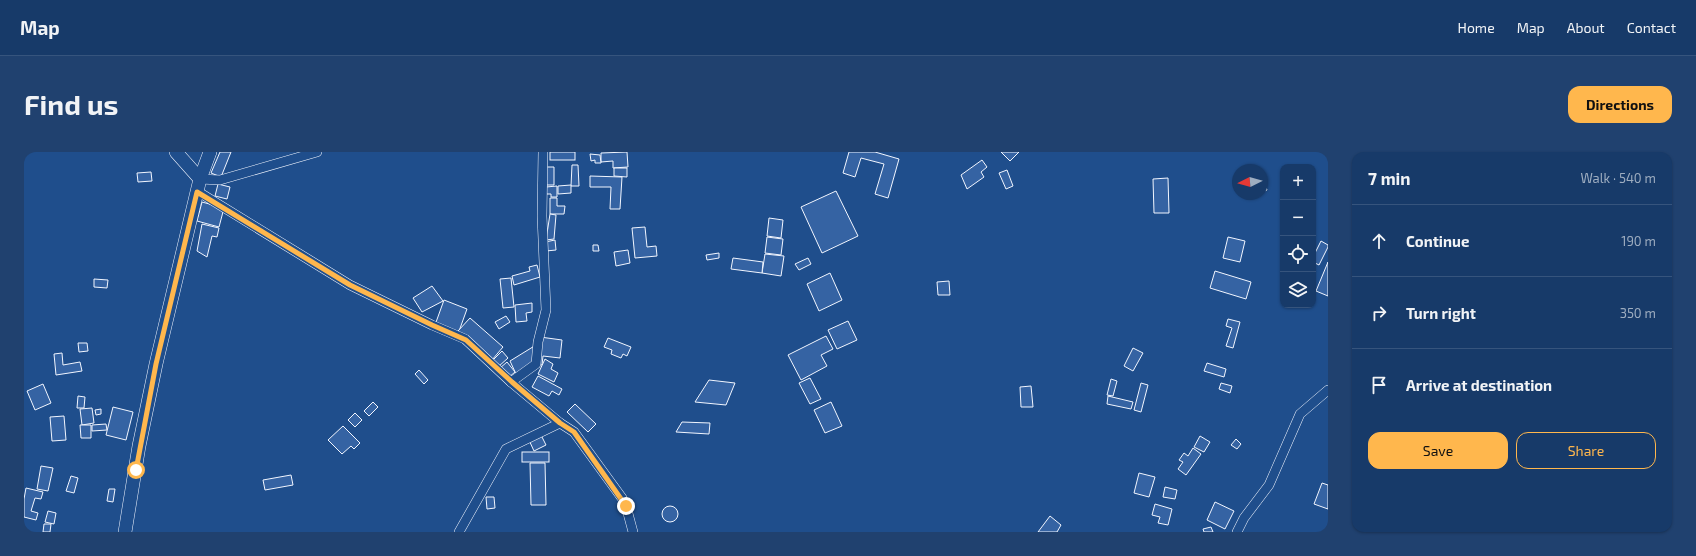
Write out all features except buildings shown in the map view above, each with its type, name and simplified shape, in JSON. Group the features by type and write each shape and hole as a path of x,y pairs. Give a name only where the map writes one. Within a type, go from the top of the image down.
{"main road":[{"path":"176,152 199,185"},
{"path":"125,532 139,446 156,364 199,185 210,152"}],"street":[{"path":"199,185 317,152"},
{"path":"512,382 536,364 538,342 546,310 542,216 543,152"},
{"path":"199,185 350,285 466,340 560,423 574,432 622,498 626,506 633,532"},
{"path":"1237,532 1244,518 1269,485 1300,414 1328,390"},
{"path":"459,532 506,449 560,423"}],"route":[{"path":"136,470 139,446 156,364 197,192 350,285 466,340 560,423 574,432 622,498 626,506"}]}
